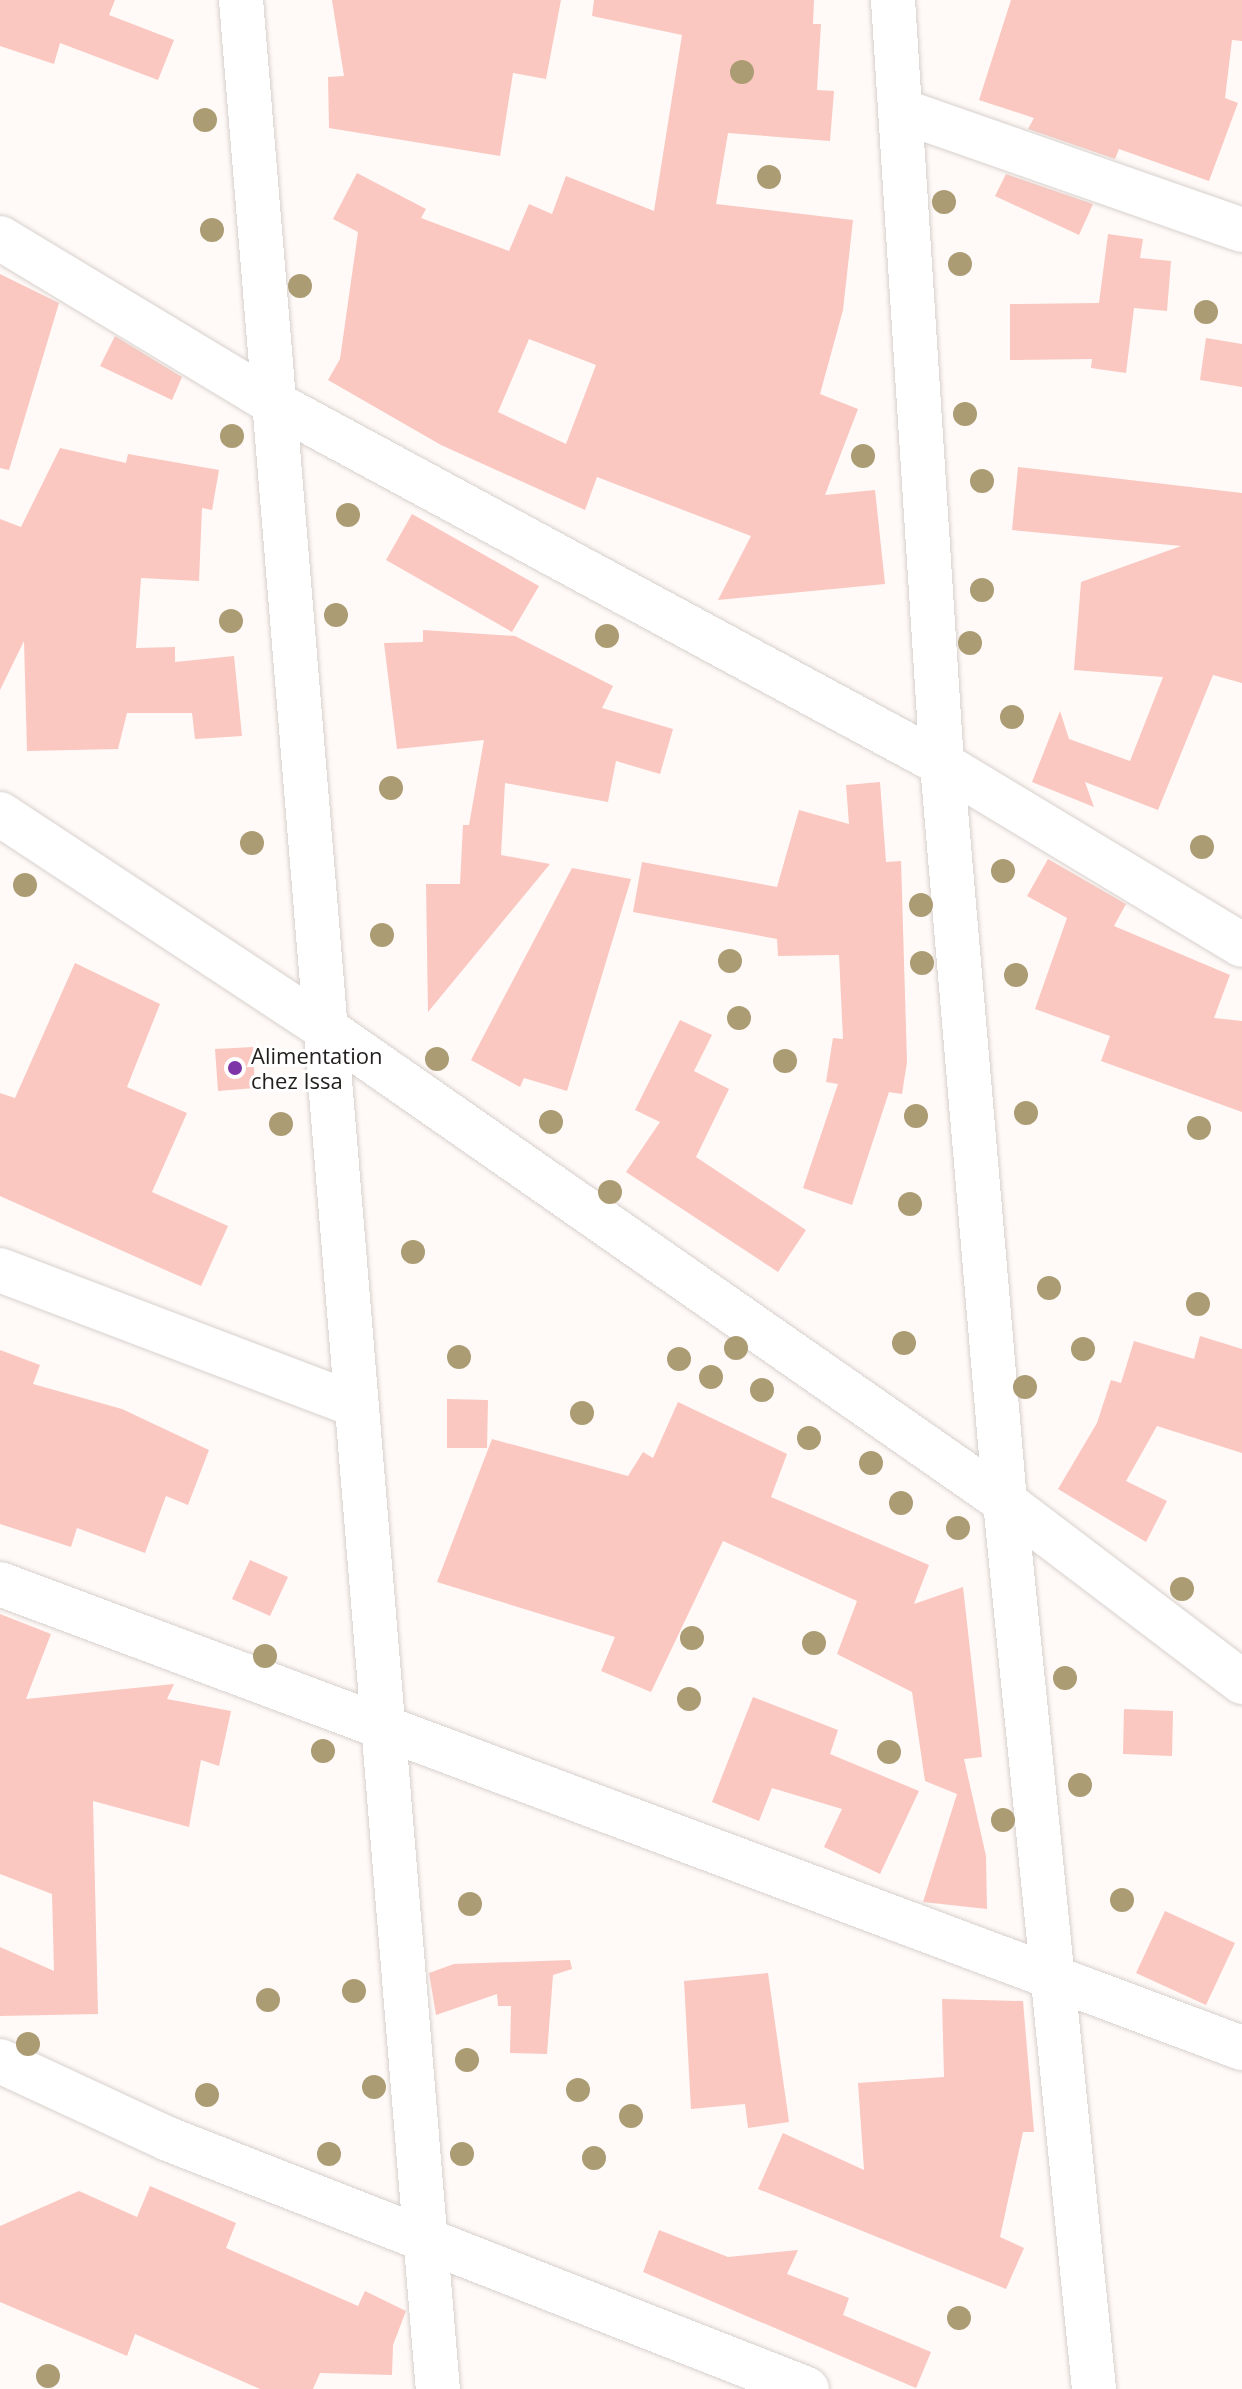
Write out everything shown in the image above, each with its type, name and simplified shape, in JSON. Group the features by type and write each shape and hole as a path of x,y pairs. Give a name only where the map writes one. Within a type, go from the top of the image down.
{"street":[{"path":"241,0 322,1026 355,1405 389,1729 438,2389"},
{"path":"893,0 905,112 942,764 1005,1502 1094,2389"},
{"path":"905,112 1242,230"},
{"path":"0,238 272,402 942,764 1242,945"},
{"path":"0,814 322,1026 1005,1502 1242,1682"},
{"path":"0,1270 355,1405"},
{"path":"0,1584 1242,2048"},
{"path":"0,2061 168,2139 807,2389"}],"building":[{"path":"0,0 115,0 109,15 174,40 158,80 60,43 54,64 0,46"},
{"path":"332,0 561,0 546,79 513,73 500,156 329,128 328,77 344,76"},
{"path":"594,0 814,0 813,24 821,24 817,90 834,91 830,141 728,133 716,204 853,220 843,310 820,394 858,409 825,495 875,490 885,584 718,600 751,536 597,477 585,510 441,445 328,380 340,359 358,232 333,219 357,173 426,209 421,218 509,251 529,204 552,214 566,176 654,211 682,35 592,16","holes":["529,339 596,365 566,444 498,412"]},
{"path":"1011,0 1242,0 1242,41 1232,40 1225,98 1238,103 1209,181 1119,149 1115,159 1028,129 1034,118 979,100"},
{"path":"1006,174 1093,204 1079,235 995,196"},
{"path":"1108,234 1143,239 1140,258 1171,261 1167,311 1134,308 1126,373 1091,368 1092,359 1010,360 1010,304 1099,303"},
{"path":"0,274 59,303 9,470 0,468"},
{"path":"115,336 182,377 172,400 100,366"},
{"path":"1206,338 1242,344 1242,387 1200,380"},
{"path":"60,448 126,463 128,454 219,470 212,510 202,508 199,581 141,578 136,648 175,647 175,662 234,656 242,736 195,739 192,713 127,713 118,749 27,751 24,641 0,690 0,519 21,527"},
{"path":"1018,467 1242,493 1242,683 1213,675 1158,810 1085,782 1094,807 1032,782 1060,711 1069,739 1130,761 1163,677 1074,670 1081,582 1181,546 1012,530"},
{"path":"412,514 539,586 512,632 386,560"},
{"path":"423,630 515,636 613,686 602,708 673,729 660,774 616,761 608,802 505,783 501,855 550,864 428,1012 426,884 460,884 463,825 469,825 484,740 397,749 384,643 423,642"},
{"path":"880,782 886,862 901,861 907,1062 902,1094 889,1092 852,1205 803,1188 838,1084 826,1082 833,1038 843,1039 839,955 778,956 777,939 633,912 642,862 777,887 799,810 849,824 846,785"},
{"path":"1048,859 1126,904 1114,926 1230,975 1214,1018 1242,1021 1242,1112 1101,1061 1110,1036 1035,1009 1067,918 1027,896"},
{"path":"572,868 631,879 567,1091 524,1078 520,1087 471,1060"},
{"path":"75,963 160,1004 127,1087 187,1113 152,1192 228,1226 201,1286 0,1196 0,1093 15,1098"},
{"path":"680,1020 712,1035 694,1071 729,1089 696,1157 806,1230 778,1272 626,1172 660,1122 635,1110"},
{"name":"Alimentation chez Issa","path":"253,1047 255,1088 218,1091 215,1049"},
{"path":"1200,1336 1242,1349 1242,1453 1157,1426 1126,1481 1167,1501 1146,1542 1058,1489 1097,1423 1111,1380 1121,1383 1134,1341 1194,1359"},
{"path":"0,1350 40,1365 33,1384 122,1409 209,1450 188,1505 166,1496 145,1553 77,1528 71,1547 0,1524"},
{"path":"447,1399 488,1400 487,1448 447,1448"},
{"path":"678,1402 787,1454 771,1497 929,1565 914,1604 963,1587 982,1757 964,1759 986,1856 987,1909 923,1902 957,1794 925,1781 912,1692 837,1654 857,1601 723,1541 651,1692 601,1671 615,1637 437,1582 492,1439 628,1476 643,1452 653,1458"},
{"path":"250,1560 288,1577 270,1616 232,1599"},
{"path":"0,1614 51,1634 26,1699 174,1684 167,1699 231,1711 219,1766 201,1760 189,1827 93,1801 98,2014 0,2016 0,1947 54,1971 52,1894 0,1874"},
{"path":"753,1697 838,1730 830,1754 919,1791 880,1874 824,1847 842,1809 772,1788 759,1821 712,1802"},
{"path":"1124,1709 1173,1711 1172,1756 1123,1754"},
{"path":"1165,1911 1235,1943 1206,2005 1136,1973"},
{"path":"570,1960 572,1969 553,1975 547,2054 510,2053 511,2006 498,2006 497,1994 436,2015 429,1973 454,1964"},
{"path":"768,1973 789,2122 748,2128 745,2104 691,2109 684,1981"},
{"path":"942,1999 1023,2001 1034,2132 1023,2132 1000,2237 1024,2248 1006,2289 758,2189 783,2133 864,2170 858,2083 944,2077"},
{"path":"150,2186 236,2223 226,2248 358,2306 365,2291 406,2311 393,2345 392,2375 320,2373 313,2389 260,2389 135,2334 127,2356 0,2302 0,2226 79,2191 137,2217"},
{"path":"659,2230 728,2257 798,2250 787,2274 849,2298 843,2315 931,2352 916,2388 643,2272"}],"place":[{"name":"Alimentation chez Issa","path":"235,1068"}]}
